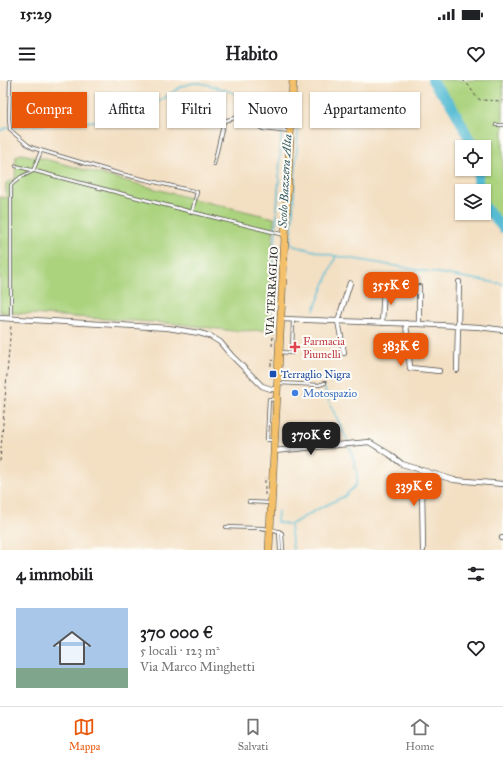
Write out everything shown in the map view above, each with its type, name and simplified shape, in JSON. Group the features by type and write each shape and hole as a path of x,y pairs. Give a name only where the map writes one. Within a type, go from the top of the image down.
{"main road":[{"name":"VIA TERRAGLIO","path":"270,550 282,319 282,234 292,80"}],"street":[{"path":"457,370 459,282"},
{"path":"344,353 338,321 350,283"},
{"path":"382,323 384,288"},
{"path":"418,288 419,324"},
{"path":"0,318 168,328 199,333 210,336 220,342 262,386 271,389 278,386"},
{"path":"282,319 487,327 503,330"},
{"path":"406,323 410,368 438,371"},
{"path":"274,451 369,442 402,464 454,480 503,484"},
{"path":"423,550 422,485 423,478 428,472"}],"lane":[{"path":"10,80 10,130 28,145 41,151 117,174 197,192 192,212"},
{"path":"214,164 224,121 238,117 244,118 263,129 279,131 289,129"},
{"path":"496,125 503,125"},
{"path":"11,318 11,185 21,177 33,171 41,151"},
{"path":"16,166 282,234"},
{"path":"280,352 292,353 293,320"},
{"path":"278,386 319,385 325,383"},
{"path":"249,502 272,503"},
{"path":"226,527 279,531 282,533 281,550"}],"path":[{"path":"463,80 469,86 476,98 481,100 503,101"},
{"path":"0,461 11,318"}],"green space":[{"path":"435,80 503,80 503,232 491,220 491,184 476,184 476,176 491,176 491,140 468,140 438,89"},
{"path":"21,154 193,199 274,218 267,330 234,331 180,324 0,312 0,197 6,198 6,183 15,179 16,156"}],"waterway":[{"path":"432,80 449,102 470,140"},
{"name":"Scolo Bazzera Alta","path":"0,131 6,128 20,126 96,121 123,101 149,103 157,102 183,86 190,84 202,83 234,93"},
{"path":"270,329 282,128"},
{"name":"Scolo Bazzera Alta","path":"294,128 298,131 291,244 336,256 503,284"},
{"path":"478,176 478,184"},
{"path":"491,214 503,228"},
{"path":"314,310 336,256"},
{"path":"293,550 290,525 345,496 357,482 357,472 348,441 330,404 324,387"},
{"path":"278,511 277,522 290,525"}],"place":[{"name":"Farmacia Piumelli","path":"295,347"},
{"name":"Terraglio Nigra","path":"273,374"},
{"name":"Motospazio","path":"295,393"}]}
